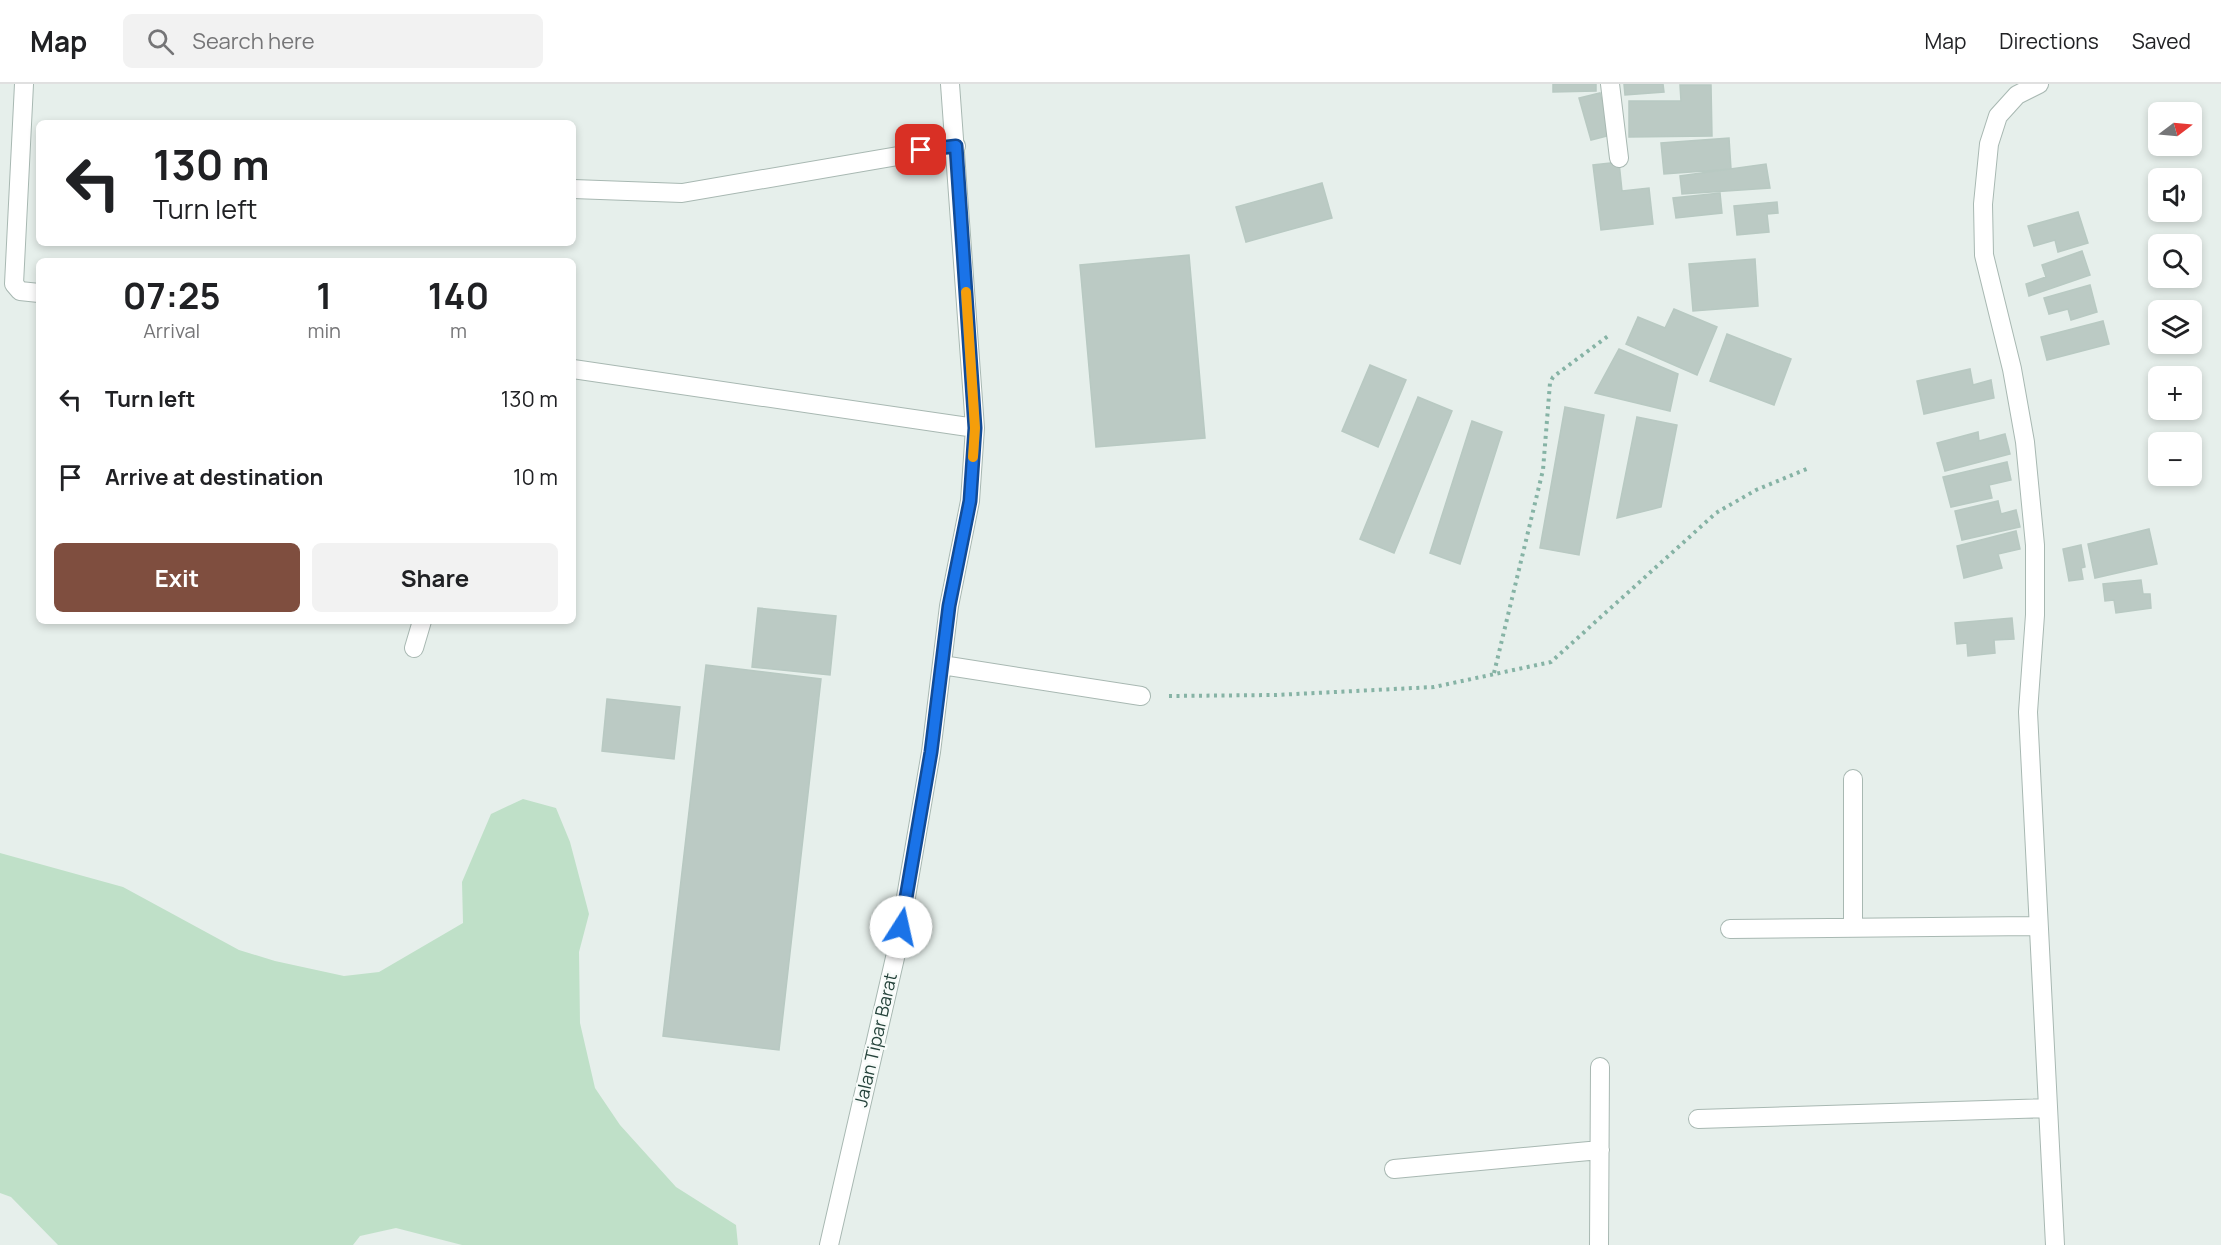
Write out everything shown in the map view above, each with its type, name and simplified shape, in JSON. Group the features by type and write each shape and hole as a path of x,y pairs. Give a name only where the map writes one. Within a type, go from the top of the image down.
{"street":[{"path":"24,84 14,284 20,291 36,293"},
{"name":"Jalan Tipar Barat","path":"829,1245 897,949 931,752 949,606 970,501 975,428 950,84"},
{"path":"1610,84 1620,158"},
{"path":"2039,84 2018,95 1998,116 1989,144 1983,204 1984,255 2012,369 2025,442 2035,545 2035,615 2028,712 2055,1245"},
{"path":"576,189 682,193 956,146"},
{"path":"576,369 975,428"},
{"path":"414,648 421,624"},
{"path":"942,665 1141,696"},
{"path":"1853,779 1853,928"},
{"path":"1730,929 2038,926"},
{"path":"1599,1245 1600,1067"},
{"path":"1698,1119 2047,1108"},
{"path":"1394,1169 1600,1150"}],"path":[{"path":"1494,673 1543,469 1550,382 1553,377 1608,336"},
{"path":"1141,696 1275,695 1434,687 1555,660 1716,513 1756,490 1809,468"}],"green space":[{"path":"523,799 556,808 570,842 589,914 579,952 580,1023 595,1088 620,1125 676,1187 736,1225 738,1245 462,1245 396,1228 360,1236 353,1245 58,1245 11,1197 0,1193 0,853 123,887 239,950 275,961 344,976 379,972 463,923 462,882 491,814"}],"building":[{"path":"1553,84 1596,84 1596,91 1553,92"},
{"path":"1624,84 1663,84 1664,92 1625,95"},
{"path":"1680,85 1711,85 1712,136 1629,137 1629,101 1681,101"},
{"path":"1600,93 1611,135 1591,140 1579,98"},
{"path":"1729,138 1731,169 1664,174 1661,143"},
{"path":"1619,162 1622,191 1649,188 1653,224 1601,230 1593,165"},
{"path":"1766,164 1770,188 1682,194 1680,176"},
{"path":"1322,183 1332,218 1246,242 1236,207"},
{"path":"1720,193 1722,213 1676,218 1673,198"},
{"path":"1777,202 1778,213 1767,214 1769,232 1737,235 1734,206"},
{"path":"2078,212 2088,243 2058,252 2055,240 2034,246 2028,226"},
{"path":"2082,251 2090,275 2029,296 2026,284 2046,277 2042,265"},
{"path":"1189,255 1205,438 1096,447 1080,265"},
{"path":"1755,259 1758,306 1693,311 1689,264"},
{"path":"2090,285 2097,312 2071,320 2068,309 2049,314 2044,298"},
{"path":"1674,309 1717,327 1697,375 1626,344 1638,317 1665,328"},
{"path":"2103,321 2109,344 2047,360 2041,337"},
{"path":"1727,334 1791,359 1774,405 1710,381"},
{"path":"1619,349 1678,374 1670,411 1595,393"},
{"path":"1370,365 1406,380 1378,447 1342,431"},
{"path":"1970,369 1973,385 1991,380 1994,398 1924,414 1917,381"},
{"path":"1418,397 1452,411 1394,553 1360,539"},
{"path":"1565,407 1604,415 1579,555 1540,548"},
{"path":"1637,417 1677,425 1661,507 1617,518"},
{"path":"1472,421 1502,432 1460,564 1430,553"},
{"path":"1978,432 1979,441 2005,434 2010,454 1945,471 1937,443"},
{"path":"2007,462 2011,480 1989,485 1992,498 1951,507 1943,477"},
{"path":"1998,501 2001,514 2016,510 2020,527 1962,540 1955,511"},
{"path":"2149,529 2157,564 2095,578 2088,544"},
{"path":"2016,531 2020,549 1998,554 2002,568 1964,578 1957,546"},
{"path":"2081,545 2085,567 2081,568 2083,579 2069,581 2063,549"},
{"path":"2141,580 2143,594 2150,594 2151,608 2116,613 2114,600 2105,601 2103,584"},
{"path":"758,608 836,616 830,675 752,667"},
{"path":"2012,618 2014,639 1994,640 1995,653 1968,656 1967,643 1957,644 1955,623"},
{"path":"706,665 821,679 779,1050 663,1036"},
{"path":"607,699 680,707 674,759 602,751"}],"slow traffic":[{"path":"966,292 975,428 973,457"}],"route":[{"path":"901,927 931,752 949,606 970,501 975,428 956,146 921,150"}]}
